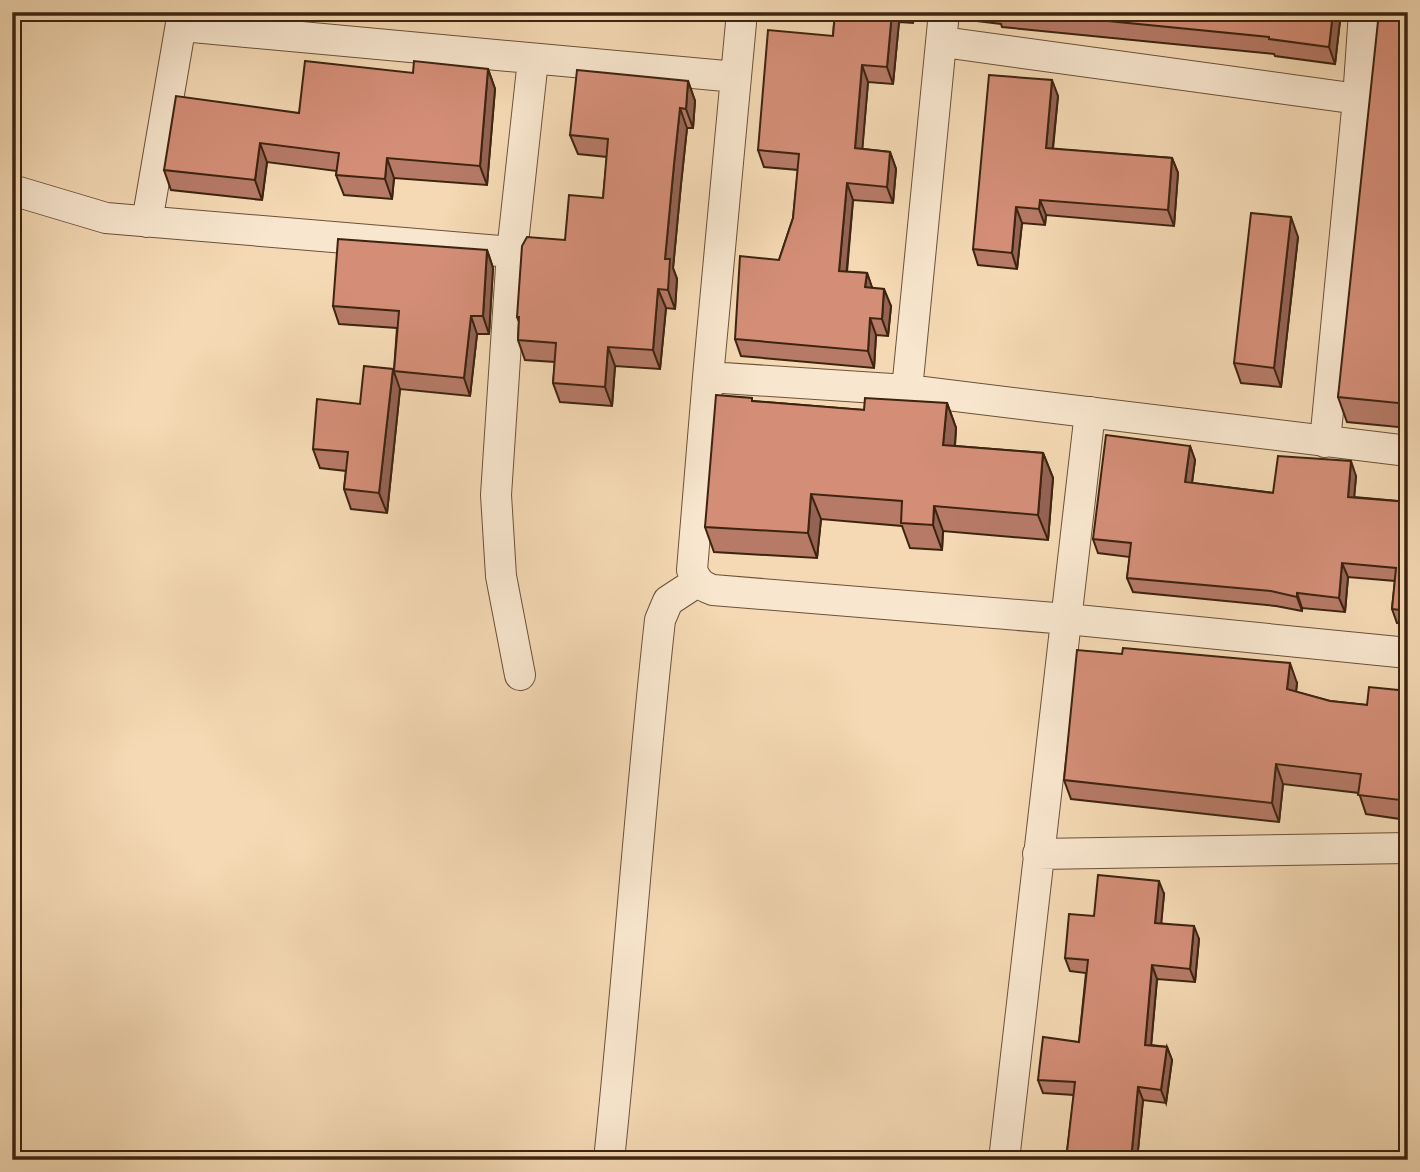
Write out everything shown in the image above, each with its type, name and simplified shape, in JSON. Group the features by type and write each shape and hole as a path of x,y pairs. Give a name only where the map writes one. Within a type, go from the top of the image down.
{"street":[{"path":"742,12 692,570 697,582 713,590 1067,619 1408,653"},
{"path":"907,390 944,12"},
{"path":"1325,442 1364,12"},
{"path":"147,222 183,19 533,60 736,77"},
{"path":"943,42 1358,99"},
{"path":"520,675 501,576 496,495 512,253 533,60"},
{"path":"12,190 106,218 512,253"},
{"path":"708,377 907,390 1408,451"},
{"path":"1004,1160 1090,412"},
{"path":"609,1160 660,620 668,601 697,582"},
{"path":"1038,854 1408,848"}],"building":[{"path":"835,12 892,12 887,67 862,65 855,148 890,152 887,187 847,183 839,271 867,273 865,287 884,289 882,319 870,318 868,351 735,339 740,256 779,260 793,218 799,154 758,150 768,30 833,36"},
{"path":"1017,12 1333,12 1329,47 1269,37"},
{"path":"1379,12 1408,12 1408,404 1338,397"},
{"path":"305,61 413,73 414,61 488,69 480,166 387,158 385,179 336,175 339,153 260,143 255,180 164,170 176,96 299,113"},
{"path":"577,70 688,81 686,109 680,108 674,164 665,259 670,259 668,290 658,289 653,350 608,347 605,387 553,383 556,343 518,340 522,246 527,237 565,240 569,195 603,198 608,139 570,135"},
{"path":"989,75 1052,80 1046,148 1172,158 1168,210 1040,200 1039,209 1016,207 1012,253 973,249"},
{"path":"1251,213 1291,217 1274,368 1234,363"},
{"path":"338,239 487,250 483,316 471,316 464,378 394,371 399,311 333,306"},
{"path":"364,366 393,369 379,493 344,489 348,452 313,449 317,399 360,404"},
{"path":"716,395 752,398 752,401 864,410 865,398 947,403 943,445 1043,453 1038,515 934,506 933,525 901,523 902,501 811,494 808,533 705,527"},
{"path":"1106,435 1190,446 1185,482 1273,493 1278,456 1351,461 1348,497 1408,502 1408,611 1392,609 1396,568 1342,563 1339,598 1297,593 1297,597 1271,591 1127,578 1131,543 1093,539"},
{"path":"1123,648 1290,663 1287,689 1330,701 1367,705 1369,687 1408,691 1408,780 1402,779 1400,800 1358,795 1361,774 1276,764 1272,803 1064,780 1077,650 1122,654"},
{"path":"1098,875 1159,881 1155,923 1194,926 1190,969 1152,965 1145,1045 1167,1047 1161,1090 1138,1087 1131,1160 1066,1160 1075,1082 1038,1080 1043,1037 1079,1042 1088,960 1065,958 1069,914 1094,916"}]}
